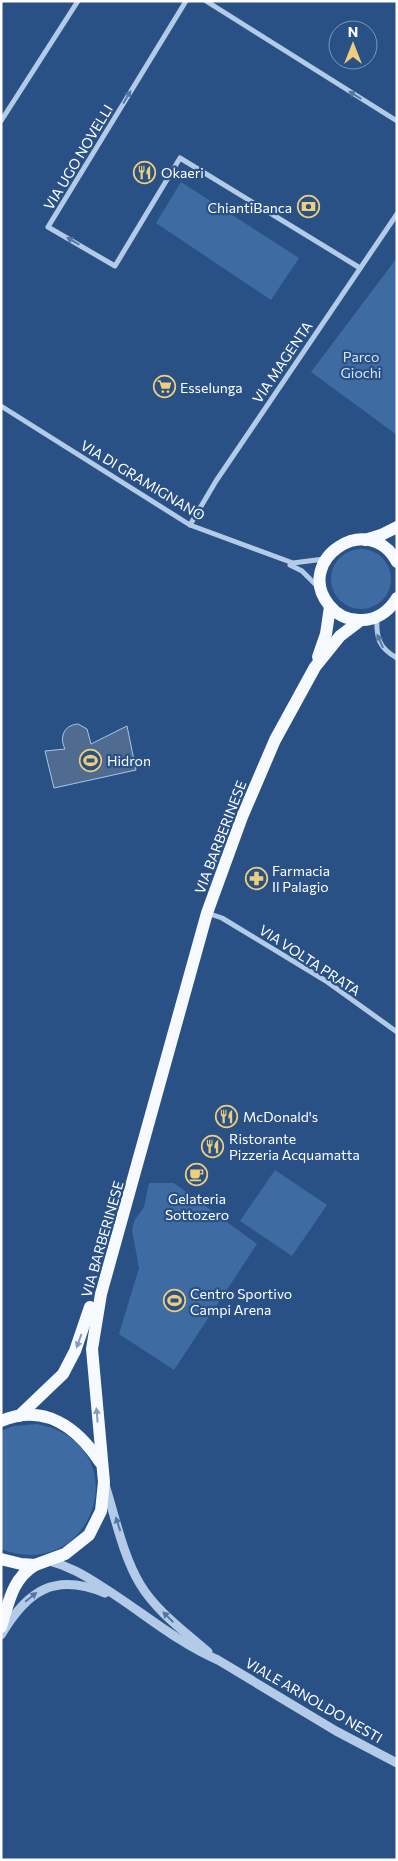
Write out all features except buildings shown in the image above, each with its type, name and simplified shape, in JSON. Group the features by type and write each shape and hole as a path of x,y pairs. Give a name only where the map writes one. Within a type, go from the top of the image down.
{"main road":[{"path":"330,607 322,592 320,575 326,559 334,549 346,542 365,540 397,527"},
{"path":"365,540 382,546 397,562"},
{"path":"377,617 386,612 397,598"},
{"name":"VIA BARBERINESE","path":"315,667 326,634 330,607 346,618 361,620 377,617"},
{"name":"VIA BARBERINESE","path":"19,1416 63,1374 75,1351 86,1320 164,1052 174,1027 207,913 262,770 275,740 315,667 340,636 361,620"},
{"name":"VIA BARBERINESE","path":"1,1559 21,1564 49,1561 72,1550 89,1535 102,1511 104,1482 92,1358 93,1329 101,1294 170,1054 174,1027"},
{"name":"VIA BARBERINESE","path":"1,1421 19,1416 53,1419 76,1432 87,1442 102,1464"},
{"name":"VIA BARBERINESE","path":"1,1627 14,1584 21,1574 35,1564"}],"street":[{"path":"1,121 78,1"},
{"name":"VIA UGO NOVELLI","path":"186,1 48,227 115,266 180,158 360,268"},
{"path":"206,1 397,121"},
{"name":"VIA MAGENTA","path":"190,525 216,481 397,214"},
{"name":"VIA DI GRAMIGNANO","path":"1,406 190,525 281,560 302,571 322,592"},
{"name":"VIA DI GRAMIGNANO","path":"281,560 303,564 326,559"},
{"path":"377,617 378,641 386,652 397,658"},
{"name":"VIA VOLTA PRATA","path":"207,913 222,918 326,981 397,1032"},
{"name":"VIALE ARNOLDO NESTI","path":"104,1482 131,1566 140,1584 171,1620 218,1660"},
{"name":"VIALE ARNOLDO NESTI","path":"49,1561 72,1568 126,1601 201,1653 218,1660 336,1731 397,1763"},
{"name":"VIALE ARNOLDO NESTI","path":"1,1635 21,1605 34,1593 48,1587 82,1586 126,1601"}],"green space":[{"path":"181,182 299,258 271,300 156,223"},
{"name":"Parco Giochi","path":"397,259 397,435 311,372"},
{"path":"361,549 378,554 386,562 391,579 386,596 378,604 361,609 344,604 336,596 331,579 336,562 344,554"},
{"path":"275,1170 327,1205 292,1256 240,1221"},
{"name":"Centro Sportivo Campi Arena","path":"149,1183 174,1183 257,1244 174,1370 119,1334 139,1268 132,1230 134,1221 144,1207"},
{"path":"37,1424 59,1431 81,1448 93,1469 96,1493 90,1516 76,1536 56,1550 31,1555 1,1549 1,1431 14,1426"}],"shaded area":[{"name":"Hidron","path":"78,724 87,729 91,744 127,726 136,770 54,788 45,751 65,749 63,745 64,732 69,727"}],"place":[{"name":"Okaeri","path":"145,172"},
{"name":"ChiantiBanca","path":"308,207"},
{"name":"Esselunga","path":"164,387"},
{"name":"Hidron","path":"91,760"},
{"name":"Farmacia Il Palagio","path":"256,878"},
{"name":"McDonald's","path":"227,1116"},
{"name":"Ristorante Pizzeria Acquamatta","path":"213,1146"},
{"name":"Gelateria Sottozero","path":"197,1175"},
{"name":"Centro Sportivo Campi Arena","path":"174,1301"}]}
